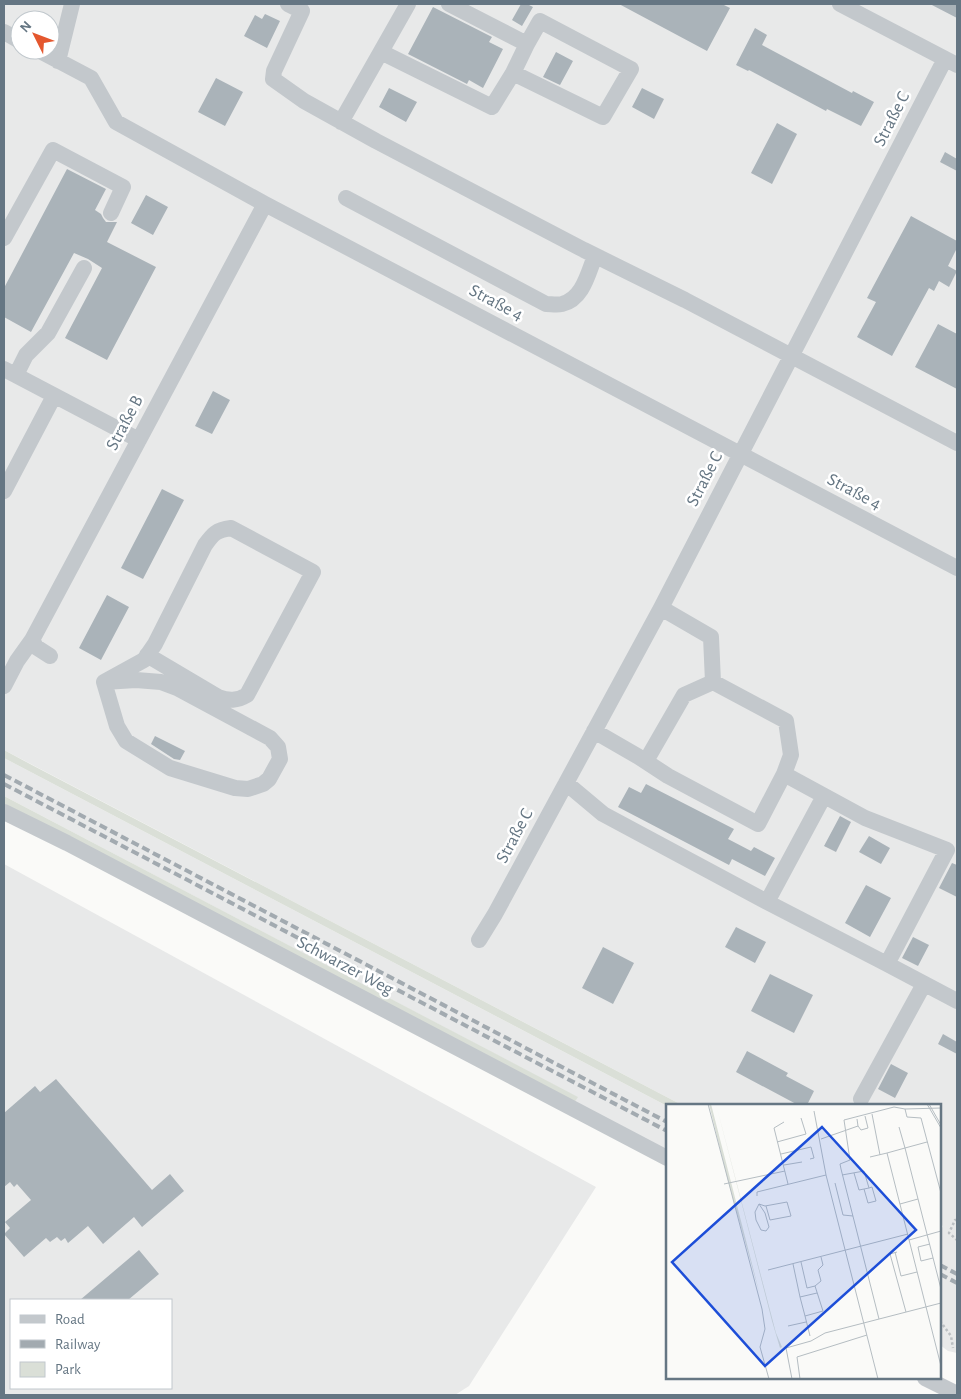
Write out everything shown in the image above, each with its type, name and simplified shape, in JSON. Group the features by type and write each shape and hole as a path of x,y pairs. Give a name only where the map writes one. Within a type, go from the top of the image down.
{"street":[{"path":"58,61 72,4"},
{"path":"288,4 302,11 274,71 274,78 304,101 595,256 685,300 957,443"},
{"path":"341,122 408,4"},
{"path":"449,4 527,44"},
{"path":"840,4 951,62"},
{"path":"381,52 492,107 513,73 540,21 631,69 603,117 513,73"},
{"name":"Straße 4","path":"58,61 91,78 116,122 265,204 957,568"},
{"name":"Straße C","path":"479,940 495,914 661,608 791,356 951,62"},
{"path":"4,238 53,150 123,187 111,213"},
{"path":"346,198 546,304 561,304 572,300 582,288 595,256"},
{"name":"Straße B","path":"4,686 17,661 32,640 265,204"},
{"path":"84,268 48,333 10,372 139,440"},
{"path":"4,491 54,396"},
{"path":"104,682 144,660 155,644 205,545 214,533 221,529 231,528 313,572 248,695 238,700 218,697 147,656"},
{"path":"661,608 711,637 713,682"},
{"path":"32,640 41,652 50,656"},
{"path":"136,680 161,682 177,688 270,738 278,748 280,759 275,770 263,784 248,789 235,788 170,768 126,741 117,726 104,682 136,680"},
{"path":"646,761 684,695 713,682"},
{"path":"594,731 668,776 758,824 784,774 790,755 786,722 713,682"},
{"path":"784,774 865,818 948,850 887,964"},
{"path":"566,783 603,814 957,1001"},
{"path":"767,902 824,796"},
{"name":"Schwarzer Weg","path":"4,812 666,1157"},
{"path":"861,1099 924,984"},
{"path":"927,1379 957,1394"}],"path":[{"path":"957,1220 955,1220 948,1233 957,1240"},
{"path":"941,1322 950,1336 954,1348"}],"shaded area":[{"path":"4,4 957,4 957,1353 948,1351 941,1346 941,1230 943,1226 941,1225 941,1104 680,1104 4,750"},
{"path":"4,758 666,1105 666,1151 574,1103 577,1097 4,796"},
{"path":"4,864 596,1187 469,1386 455,1395 4,1395"}],"green space":[{"path":"4,750 680,1104 666,1105 4,758"},
{"path":"4,796 578,1097 574,1103 4,805"}],"building":[{"path":"521,4 533,7 522,26 512,20"},
{"path":"619,4 722,4 730,8 707,51"},
{"path":"930,4 957,4 957,18"},
{"path":"433,7 492,37 489,42 503,49 483,88 469,80 467,84 408,54"},
{"path":"265,14 280,21 267,48 244,36 255,15 262,19"},
{"path":"755,28 767,35 762,45 852,93 853,91 874,102 861,126 827,109 826,111 736,65"},
{"path":"556,52 573,61 560,85 543,77"},
{"path":"216,78 243,92 225,126 198,112"},
{"path":"389,88 417,102 406,122 379,107"},
{"path":"642,88 664,99 654,119 632,107"},
{"path":"777,123 797,134 772,184 751,173"},
{"path":"945,152 957,159 957,171 940,162"},
{"path":"67,169 106,189 95,210 101,214 106,222 117,222 107,242 156,267 107,360 65,338 102,268 74,253 31,332 4,317 4,288"},
{"path":"146,195 168,207 153,235 131,223"},
{"path":"911,216 957,241 957,248 948,266 957,271 949,287 939,281 934,291 929,288 892,356 857,337 876,302 867,298"},
{"path":"938,324 957,334 957,389 915,367"},
{"path":"213,391 230,400 212,434 195,426"},
{"path":"162,489 184,500 143,579 121,568"},
{"path":"107,595 129,607 101,660 79,648"},
{"path":"155,736 185,751 180,760 174,759 151,744"},
{"path":"646,784 734,829 728,839 751,851 754,847 775,858 765,876 732,859 729,865 618,807 629,787 641,793"},
{"path":"840,816 851,822 836,852 824,846"},
{"path":"869,836 890,848 881,864 859,852"},
{"path":"952,863 957,865 957,897 939,888"},
{"path":"866,885 891,898 870,937 845,923"},
{"path":"736,927 766,942 755,963 725,947"},
{"path":"913,937 929,945 918,966 902,958"},
{"path":"603,947 634,963 613,1004 582,988"},
{"path":"770,974 813,995 794,1033 751,1011"},
{"path":"943,1034 957,1042 957,1054 938,1044"},
{"path":"747,1051 788,1073 786,1076 814,1091 808,1104 796,1104 736,1072"},
{"path":"891,1064 908,1073 895,1098 878,1089"},
{"path":"56,1079 152,1190 170,1174 184,1191 142,1227 134,1217 103,1244 88,1226 68,1243 65,1238 61,1241 57,1237 50,1242 46,1238 24,1257 4,1234 10,1228 5,1222 31,1200 17,1184 14,1187 10,1182 4,1187 4,1113 35,1086 40,1092"},
{"path":"139,1250 159,1274 129,1299 81,1299"}],"railway":[{"path":"4,775 666,1121"},
{"path":"4,784 666,1130"},
{"path":"941,1266 957,1274"},
{"path":"941,1275 957,1283"}]}
